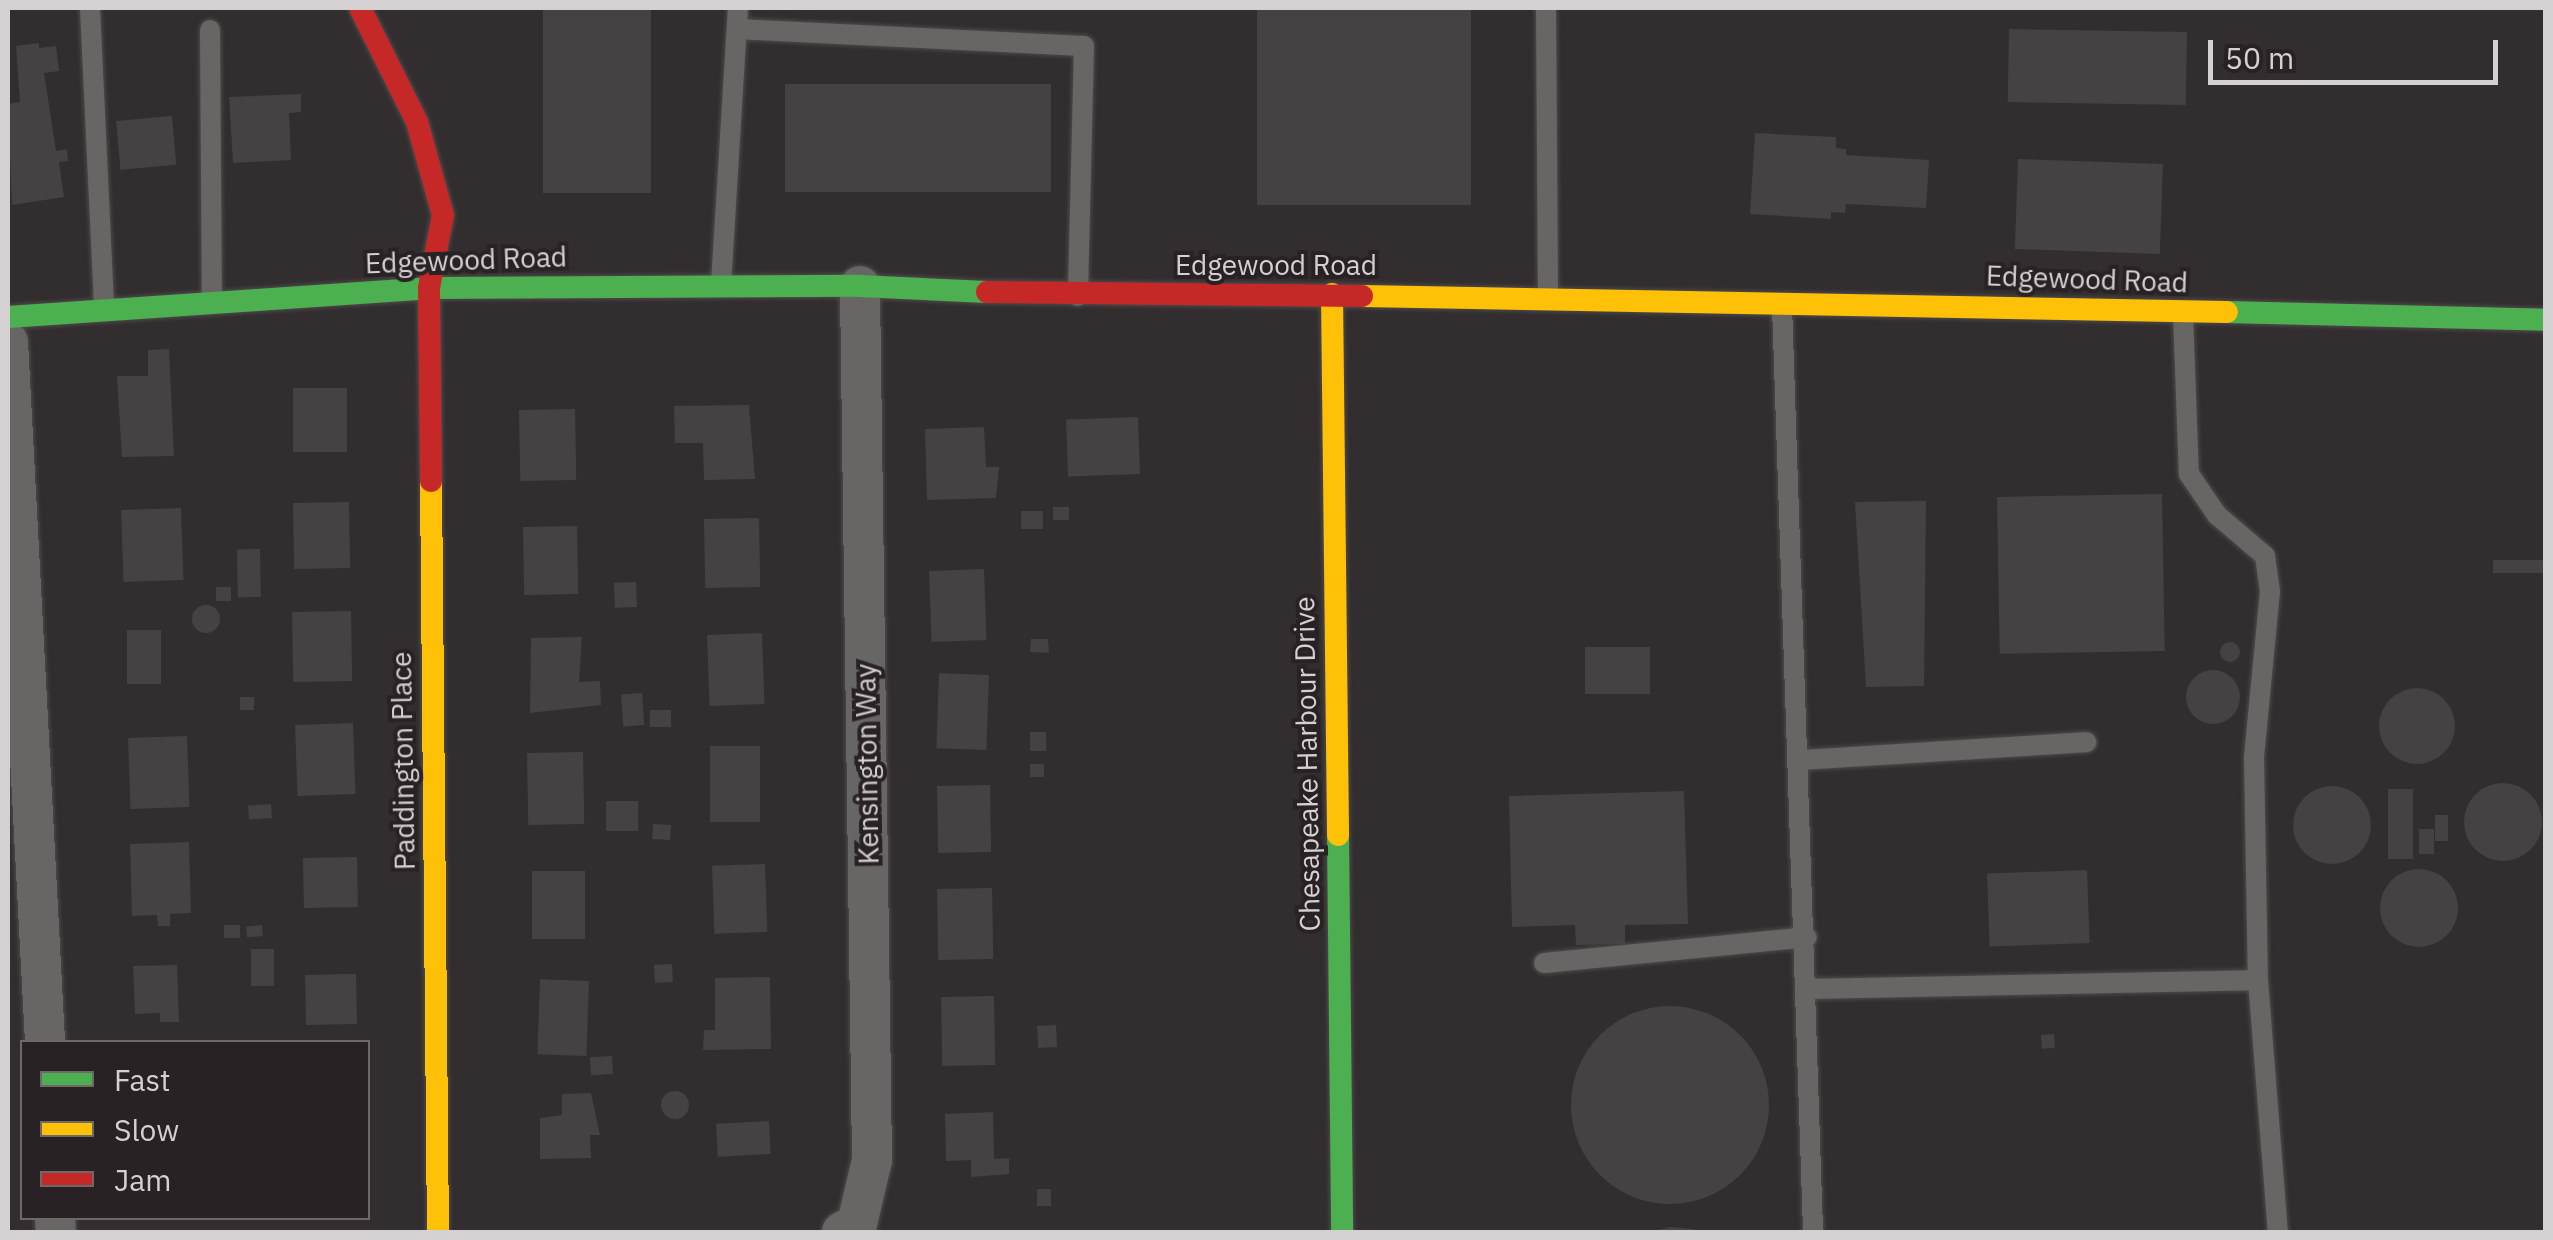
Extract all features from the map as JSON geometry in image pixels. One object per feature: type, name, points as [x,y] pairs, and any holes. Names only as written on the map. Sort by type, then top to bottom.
[{"type":"street","name":"Paddington Place","points":[[360,8],[417,122],[444,216],[428,288],[438,1232]]},
{"type":"street","name":"Edgewood Road","points":[[8,317],[428,288],[860,286],[1078,297],[1548,296],[2546,320]]},
{"type":"street","name":"Kensington Way","points":[[842,1232],[857,1224],[872,1160],[860,286]]},
{"type":"street","name":"Chesapeake Harbour Drive","points":[[1332,294],[1342,1232]]},
{"type":"street","points":[[8,342],[45,1040]]},
{"type":"lane","points":[[90,8],[104,310]]},
{"type":"lane","points":[[721,286],[738,8]]},
{"type":"lane","points":[[1546,8],[1548,296]]},
{"type":"lane","points":[[736,29],[1084,46],[1078,297]]},
{"type":"lane","points":[[210,30],[212,303]]},
{"type":"lane","points":[[1782,301],[1802,760],[1813,1232]]},
{"type":"lane","points":[[2183,312],[2189,474],[2217,515],[2265,556],[2270,591],[2254,757],[2258,980],[2278,1232]]},
{"type":"lane","points":[[1802,760],[2086,742]]},
{"type":"lane","points":[[1544,963],[1806,938]]},
{"type":"lane","points":[[1805,990],[2258,980]]},
{"type":"building","points":[[543,8],[651,8],[651,193],[543,193]]},
{"type":"building","points":[[1257,8],[1471,8],[1471,205],[1257,205]]},
{"type":"building","points":[[2009,29],[2187,32],[2186,105],[2008,102]]},
{"type":"building","points":[[39,43],[39,48],[56,46],[59,71],[44,73],[56,151],[67,149],[68,161],[59,162],[64,197],[12,205],[8,104],[20,102],[16,46]]},
{"type":"building","points":[[785,84],[1051,84],[1051,192],[785,192]]},
{"type":"building","points":[[301,94],[301,112],[289,113],[291,160],[233,163],[229,97]]},
{"type":"building","points":[[172,116],[176,165],[120,170],[116,121]]},
{"type":"building","points":[[1755,133],[1836,137],[1836,148],[1846,149],[1846,155],[1929,160],[1926,208],[1846,204],[1845,213],[1831,212],[1831,219],[1750,214]]},
{"type":"building","points":[[2018,159],[2163,164],[2160,254],[2015,249]]},
{"type":"building","points":[[169,349],[174,456],[122,457],[117,376],[148,376],[148,350]]},
{"type":"building","points":[[293,388],[347,388],[347,452],[293,452]]},
{"type":"building","points":[[749,405],[755,479],[704,480],[703,443],[675,443],[674,406]]},
{"type":"building","points":[[575,409],[576,480],[520,481],[519,410]]},
{"type":"building","points":[[1138,417],[1140,474],[1068,476],[1066,420]]},
{"type":"building","points":[[984,427],[986,467],[999,467],[996,498],[927,500],[925,429]]},
{"type":"building","points":[[2162,494],[2165,651],[2000,654],[1997,497]]},
{"type":"building","points":[[1926,501],[1924,686],[1866,687],[1855,502]]},
{"type":"building","points":[[349,502],[350,568],[294,569],[293,503]]},
{"type":"building","points":[[1053,507],[1069,507],[1069,520],[1053,520]]},
{"type":"building","points":[[181,508],[184,580],[124,582],[121,510]]},
{"type":"building","points":[[1021,511],[1043,511],[1043,529],[1021,529]]},
{"type":"building","points":[[759,518],[760,587],[705,588],[704,519]]},
{"type":"building","points":[[577,526],[578,594],[524,595],[523,527]]},
{"type":"building","points":[[237,549],[260,549],[261,597],[238,597]]},
{"type":"building","points":[[2493,560],[2546,560],[2546,573],[2493,573]]},
{"type":"building","points":[[984,569],[986,640],[932,642],[929,571]]},
{"type":"building","points":[[636,582],[637,607],[615,608],[614,583]]},
{"type":"building","points":[[216,587],[231,587],[231,601],[216,601]]},
{"type":"building","points":[[206,605],[216,609],[220,619],[216,629],[206,633],[196,629],[192,619],[196,609]]},
{"type":"building","points":[[351,611],[352,681],[293,682],[292,612]]},
{"type":"building","points":[[127,630],[161,630],[161,684],[127,684]]},
{"type":"building","points":[[762,633],[764,704],[710,706],[707,635]]},
{"type":"building","points":[[582,637],[579,682],[600,681],[601,705],[530,713],[531,638]]},
{"type":"building","points":[[1031,639],[1048,639],[1049,653],[1030,652]]},
{"type":"building","points":[[2230,642],[2240,652],[2230,662],[2220,652]]},
{"type":"building","points":[[1585,647],[1650,647],[1650,694],[1585,694]]},
{"type":"building","points":[[2213,670],[2232,678],[2240,697],[2232,716],[2213,724],[2194,716],[2186,697],[2194,678]]},
{"type":"building","points":[[939,673],[989,675],[986,750],[936,748]]},
{"type":"building","points":[[2417,688],[2444,699],[2455,726],[2444,753],[2417,764],[2390,753],[2379,726],[2390,699]]},
{"type":"building","points":[[642,693],[644,725],[623,726],[621,694]]},
{"type":"building","points":[[240,697],[254,697],[254,710],[240,710]]},
{"type":"building","points":[[650,710],[671,710],[671,727],[650,727]]},
{"type":"building","points":[[353,723],[355,794],[298,796],[295,725]]},
{"type":"building","points":[[1030,732],[1046,732],[1046,751],[1030,751]]},
{"type":"building","points":[[187,736],[189,807],[131,809],[128,738]]},
{"type":"building","points":[[710,746],[760,746],[760,822],[710,822]]},
{"type":"building","points":[[583,752],[584,824],[528,825],[527,753]]},
{"type":"building","points":[[1030,764],[1044,764],[1044,777],[1030,777]]},
{"type":"building","points":[[2503,783],[2518,786],[2530,795],[2539,807],[2539,837],[2530,849],[2518,858],[2503,861],[2488,858],[2476,849],[2467,837],[2464,822],[2467,807],[2476,795],[2488,786]]},
{"type":"building","points":[[990,785],[991,852],[938,853],[937,786]]},
{"type":"building","points":[[2332,786],[2347,789],[2359,798],[2368,810],[2368,840],[2359,852],[2347,861],[2332,864],[2317,861],[2305,852],[2296,840],[2293,825],[2296,810],[2305,798],[2317,789]]},
{"type":"building","points":[[2388,789],[2413,789],[2413,859],[2388,859]]},
{"type":"building","points":[[1684,791],[1688,924],[1625,925],[1625,944],[1576,945],[1575,925],[1512,927],[1509,796]]},
{"type":"building","points":[[606,801],[638,801],[638,831],[606,831]]},
{"type":"building","points":[[271,804],[272,818],[249,820],[248,806]]},
{"type":"building","points":[[2435,815],[2448,815],[2448,841],[2435,841]]},
{"type":"building","points":[[653,824],[671,825],[670,840],[652,839]]},
{"type":"building","points":[[2419,829],[2434,829],[2434,854],[2419,854]]},
{"type":"building","points":[[189,842],[191,913],[170,914],[170,926],[158,926],[157,915],[132,916],[130,844]]},
{"type":"building","points":[[357,857],[358,907],[304,908],[303,858]]},
{"type":"building","points":[[765,864],[767,932],[714,934],[712,866]]},
{"type":"building","points":[[2419,869],[2434,872],[2446,881],[2455,893],[2455,923],[2446,935],[2434,944],[2419,947],[2404,944],[2392,935],[2383,923],[2380,908],[2383,893],[2392,881],[2404,872]]},
{"type":"building","points":[[2087,870],[2090,943],[1990,946],[1987,873]]},
{"type":"building","points":[[532,871],[585,871],[585,939],[532,939]]},
{"type":"building","points":[[992,888],[993,959],[938,960],[937,889]]},
{"type":"building","points":[[224,925],[240,925],[240,938],[224,938]]},
{"type":"building","points":[[262,925],[263,936],[247,937],[246,926]]},
{"type":"building","points":[[251,949],[274,949],[274,986],[251,986]]},
{"type":"building","points":[[672,964],[673,982],[655,983],[654,965]]},
{"type":"building","points":[[177,965],[179,1022],[160,1022],[160,1013],[135,1014],[133,966]]},
{"type":"building","points":[[356,974],[357,1024],[306,1025],[305,975]]},
{"type":"building","points":[[770,977],[771,1049],[703,1050],[704,1030],[715,1030],[715,978]]},
{"type":"building","points":[[540,979],[589,981],[586,1056],[537,1054]]},
{"type":"building","points":[[994,996],[995,1065],[942,1066],[941,997]]},
{"type":"building","points":[[1670,1006],[1708,1014],[1740,1035],[1761,1067],[1769,1105],[1761,1143],[1740,1175],[1708,1196],[1670,1204],[1632,1196],[1600,1175],[1579,1143],[1571,1105],[1579,1067],[1600,1035],[1632,1014]]},
{"type":"building","points":[[1056,1025],[1057,1047],[1038,1048],[1037,1026]]},
{"type":"building","points":[[2054,1034],[2055,1048],[2042,1049],[2041,1035]]},
{"type":"building","points":[[612,1056],[613,1074],[591,1075],[590,1057]]},
{"type":"building","points":[[675,1091],[685,1095],[689,1105],[685,1115],[675,1119],[665,1115],[661,1105],[665,1095]]},
{"type":"building","points":[[591,1093],[600,1135],[590,1135],[591,1158],[540,1159],[540,1118],[562,1115],[562,1094]]},
{"type":"building","points":[[993,1112],[994,1159],[1009,1158],[1009,1174],[971,1177],[971,1160],[946,1161],[945,1114]]},
{"type":"building","points":[[769,1121],[771,1154],[718,1157],[716,1124]]},
{"type":"building","points":[[1037,1189],[1051,1189],[1051,1206],[1037,1206]]},
{"type":"building","points":[[1670,1227],[1693,1229],[1702,1232],[1649,1232]]},
{"type":"traffic: fast","points":[[8,317],[429,288],[860,286],[987,292]]},
{"type":"traffic: fast","points":[[2227,312],[2546,320]]},
{"type":"traffic: fast","points":[[1338,835],[1342,1232]]},
{"type":"traffic: slow","points":[[1332,294],[1338,835]]},
{"type":"traffic: slow","points":[[1362,296],[2227,312]]},
{"type":"traffic: slow","points":[[431,481],[438,1232]]},
{"type":"traffic: jam","points":[[360,8],[417,122],[443,215],[429,288],[431,481]]},
{"type":"traffic: jam","points":[[987,292],[1362,296]]}]
